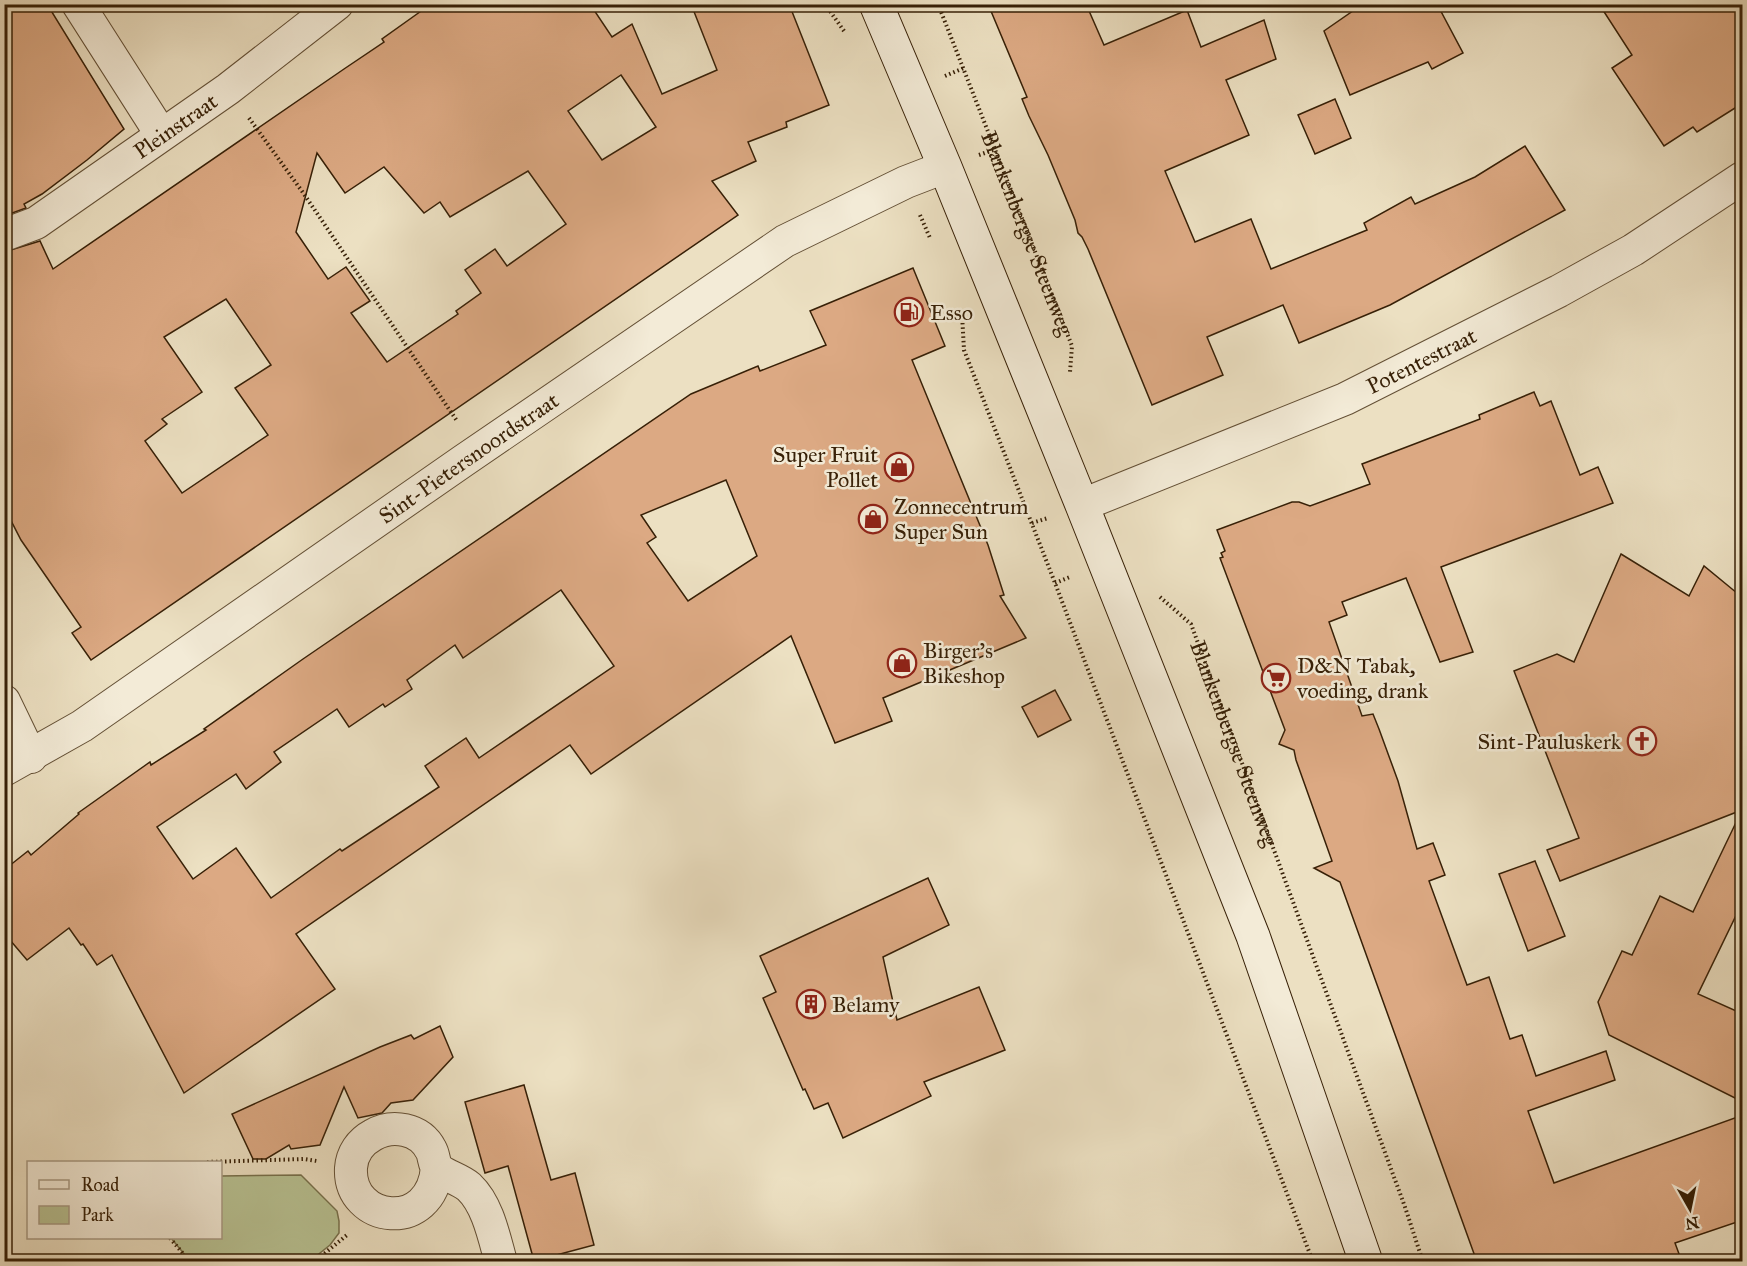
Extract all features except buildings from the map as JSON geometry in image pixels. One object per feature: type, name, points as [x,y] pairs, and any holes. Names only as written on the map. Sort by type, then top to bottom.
[{"type":"main road","points":[[876,4],[945,167],[1082,505],[1253,936],[1366,1262]]},
{"type":"street","points":[[78,4],[161,134]]},
{"type":"street","name":"Pleinstraat","points":[[4,235],[36,223],[228,88],[327,7]]},
{"type":"street","name":"Sint-Pietersnoordstraat","points":[[18,763],[82,726],[477,451],[785,241],[906,182],[945,167]]},
{"type":"street","name":"Potentestraat","points":[[1082,505],[1345,399],[1559,291],[1633,250],[1742,181]]},
{"type":"street","points":[[4,701],[18,763]]},
{"type":"street","points":[[398,1128],[421,1137],[431,1149],[437,1167],[436,1182],[426,1200],[414,1210],[400,1214],[379,1212],[369,1206],[354,1189],[351,1174],[351,1165],[356,1150],[366,1139],[382,1130],[398,1128]]},
{"type":"street","points":[[437,1167],[468,1186],[481,1203],[501,1262]]},
{"type":"path","points":[[825,4],[845,32]]},
{"type":"path","name":"Blankenbergse Steenweg","points":[[938,4],[1072,346],[1070,376]]},
{"type":"path","points":[[228,88],[304,194],[477,451]]},
{"type":"path","points":[[906,182],[934,248]]},
{"type":"path","points":[[962,314],[964,350],[1060,594],[1313,1262]]},
{"type":"path","name":"Blankenbergse Steenweg","points":[[1159,596],[1191,624],[1401,1195],[1423,1262]]},
{"type":"path","points":[[222,1162],[304,1159],[351,1165]]},
{"type":"path","points":[[314,1262],[352,1232],[369,1206]]},
{"type":"path","points":[[171,1239],[190,1262]]},
{"type":"green space","points":[[301,1175],[337,1211],[339,1233],[330,1245],[310,1261],[190,1261],[172,1239],[222,1239],[222,1176]]},
{"type":"place","name":"Esso","points":[[909,312]]},
{"type":"place","name":"Super Fruit Pollet","points":[[899,467]]},
{"type":"place","name":"Zonnecentrum Super Sun","points":[[873,519]]},
{"type":"place","name":"Birger's Bikeshop","points":[[902,663]]},
{"type":"place","name":"D&N Tabak, voeding, drank","points":[[1276,678]]},
{"type":"place","name":"Sint-Pauluskerk","points":[[1642,741]]},
{"type":"place","name":"Belamy","points":[[811,1004]]}]
